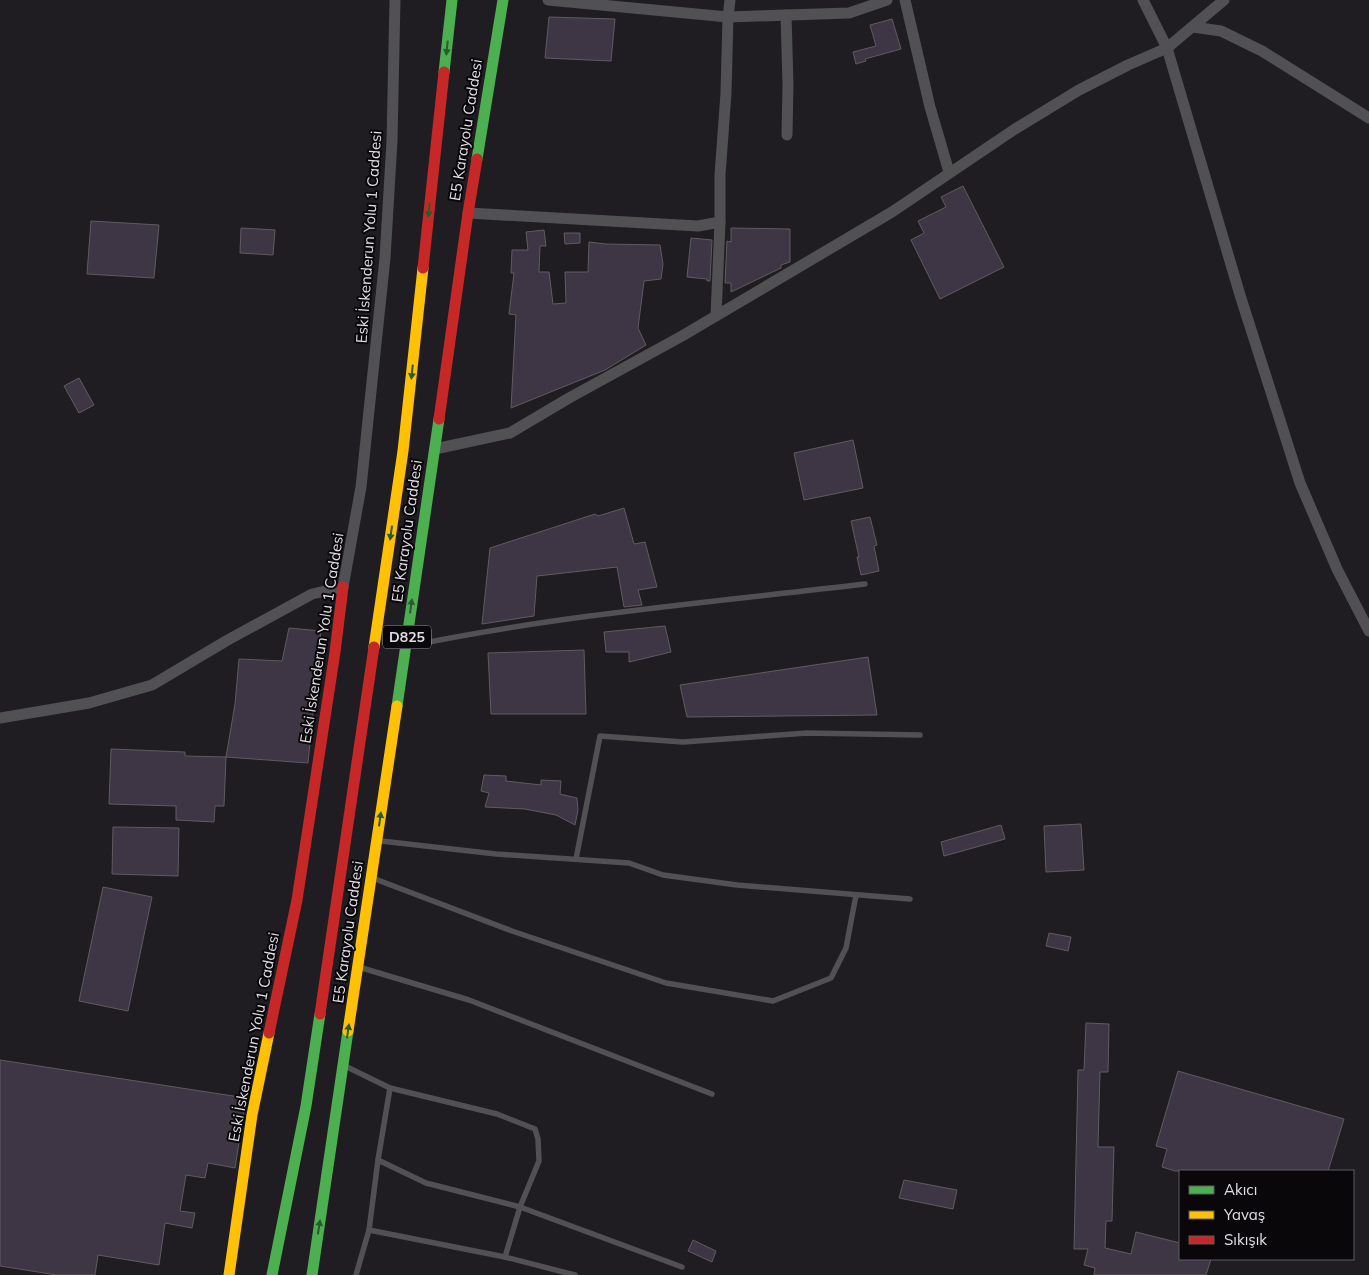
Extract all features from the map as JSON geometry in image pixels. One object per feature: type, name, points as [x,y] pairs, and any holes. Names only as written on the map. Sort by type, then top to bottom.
[{"type":"main road","name":"E5 Karayolu Caddesi","points":[[272,1275],[306,1106],[403,452],[452,0]]},
{"type":"main road","name":"E5 Karayolu Caddesi","points":[[312,1275],[435,449],[468,213],[503,0]]},
{"type":"main road","name":"Eski İskenderun Yolu 1 Caddesi","points":[[229,1275],[252,1115],[297,900],[335,652],[343,587]]},
{"type":"street","name":"Eski İskenderun Yolu 1 Caddesi","points":[[343,587],[361,486],[385,258],[392,141],[395,0]]},
{"type":"street","points":[[548,0],[728,17],[849,13],[887,0]]},
{"type":"street","points":[[716,316],[720,175],[730,0]]},
{"type":"street","points":[[905,0],[930,107],[950,172]]},
{"type":"street","points":[[1143,0],[1167,48],[1240,295],[1300,483],[1337,570],[1369,631]]},
{"type":"street","points":[[435,449],[510,433],[569,398],[682,336],[892,212],[1015,129],[1079,90],[1167,48],[1224,0]]},
{"type":"street","points":[[786,14],[787,134]]},
{"type":"street","points":[[1193,27],[1221,31],[1262,51],[1369,118]]},
{"type":"street","points":[[468,213],[698,226],[720,222]]},
{"type":"street","points":[[0,718],[89,703],[152,685],[226,641],[312,594],[343,587]]},
{"type":"lane","points":[[405,647],[542,623],[865,584]]},
{"type":"lane","points":[[576,859],[600,736],[683,742],[806,733],[920,735]]},
{"type":"lane","points":[[376,841],[496,854],[629,863],[663,875],[737,885],[910,899]]},
{"type":"lane","points":[[371,878],[512,931],[666,983],[773,1001],[831,978],[846,948],[856,895]]},
{"type":"lane","points":[[358,967],[469,1000],[712,1094]]},
{"type":"lane","points":[[343,1064],[390,1088],[497,1114],[535,1129],[538,1139],[539,1161],[520,1207],[505,1257]]},
{"type":"lane","points":[[356,1275],[369,1230],[390,1088]]},
{"type":"lane","points":[[378,1160],[426,1183],[520,1207],[682,1267]]},
{"type":"lane","points":[[369,1230],[505,1257],[575,1275]]},
{"type":"building","points":[[549,17],[615,19],[611,61],[545,58]]},
{"type":"building","points":[[892,19],[901,49],[865,59],[866,61],[856,64],[853,52],[876,46],[870,25]]},
{"type":"building","points":[[963,186],[1004,267],[940,299],[911,240],[924,233],[918,221],[946,207],[941,197]]},
{"type":"building","points":[[91,221],[159,225],[154,278],[87,274]]},
{"type":"building","points":[[241,228],[275,230],[273,255],[240,253]]},
{"type":"building","points":[[731,228],[790,229],[790,262],[731,292],[731,283],[725,283],[727,241],[731,242]]},
{"type":"building","points":[[544,230],[546,246],[540,246],[539,272],[549,272],[553,304],[566,303],[565,272],[588,272],[589,242],[660,245],[663,264],[661,279],[644,281],[638,328],[646,345],[605,370],[511,408],[516,315],[509,314],[514,273],[511,273],[512,250],[528,250],[526,232]]},
{"type":"building","points":[[564,233],[580,233],[580,243],[565,244]]},
{"type":"building","points":[[691,238],[712,240],[710,281],[687,277]]},
{"type":"building","points":[[79,378],[94,405],[79,413],[64,386]]},
{"type":"building","points":[[853,440],[863,488],[804,500],[794,453]]},
{"type":"building","points":[[624,508],[634,544],[645,542],[657,587],[638,590],[642,605],[624,607],[617,567],[537,576],[534,616],[482,624],[490,548],[595,514],[598,516]]},
{"type":"building","points":[[870,517],[877,545],[874,546],[879,571],[861,575],[851,521]]},
{"type":"building","points":[[665,626],[671,652],[629,662],[629,652],[606,652],[604,632]]},
{"type":"building","points":[[289,628],[321,631],[308,763],[226,757],[235,704],[239,659],[282,661]]},
{"type":"building","points":[[584,650],[586,714],[491,714],[488,653]]},
{"type":"building","points":[[868,657],[877,715],[687,717],[680,685]]},
{"type":"building","points":[[111,749],[185,752],[185,756],[226,757],[224,806],[215,806],[214,822],[176,820],[176,806],[109,804]]},
{"type":"building","points":[[484,775],[506,776],[506,781],[541,785],[541,780],[561,781],[560,794],[577,798],[578,810],[575,825],[556,815],[525,809],[485,807],[489,793],[481,791]]},
{"type":"building","points":[[1081,824],[1084,870],[1046,872],[1044,826]]},
{"type":"building","points":[[1001,825],[1005,839],[944,856],[941,842]]},
{"type":"building","points":[[113,827],[179,828],[178,876],[112,874]]},
{"type":"building","points":[[103,887],[152,897],[128,1011],[79,1001]]},
{"type":"building","points":[[1049,933],[1071,937],[1068,951],[1046,946]]},
{"type":"building","points":[[1086,1023],[1109,1024],[1108,1072],[1100,1072],[1098,1147],[1114,1147],[1112,1221],[1106,1221],[1105,1248],[1131,1254],[1136,1232],[1179,1243],[1179,1260],[1211,1260],[1206,1275],[1094,1275],[1095,1268],[1084,1265],[1088,1249],[1074,1249],[1078,1070],[1084,1070]]},
{"type":"building","points":[[0,1060],[246,1098],[235,1168],[208,1163],[205,1178],[186,1175],[180,1211],[195,1213],[192,1228],[165,1223],[159,1265],[98,1255],[95,1275],[57,1275],[0,1266]]},
{"type":"building","points":[[1178,1071],[1344,1119],[1328,1170],[1175,1171],[1162,1167],[1167,1149],[1156,1146]]},
{"type":"building","points":[[904,1180],[957,1190],[953,1209],[899,1198]]},
{"type":"building","points":[[693,1240],[716,1251],[712,1262],[688,1251]]},
{"type":"traffic: fast","points":[[444,72],[452,0]]},
{"type":"traffic: fast","points":[[477,159],[503,0]]},
{"type":"traffic: fast","points":[[397,706],[439,419]]},
{"type":"traffic: fast","points":[[272,1275],[306,1106],[320,1014]]},
{"type":"traffic: fast","points":[[312,1275],[348,1031]]},
{"type":"traffic: slow","points":[[374,647],[403,451],[423,268]]},
{"type":"traffic: slow","points":[[348,1031],[397,706]]},
{"type":"traffic: slow","points":[[229,1275],[252,1115],[269,1033]]},
{"type":"traffic: jam","points":[[423,268],[444,72]]},
{"type":"traffic: jam","points":[[439,419],[477,159]]},
{"type":"traffic: jam","points":[[269,1033],[297,900],[335,652],[343,587]]},
{"type":"traffic: jam","points":[[320,1014],[374,647]]}]
